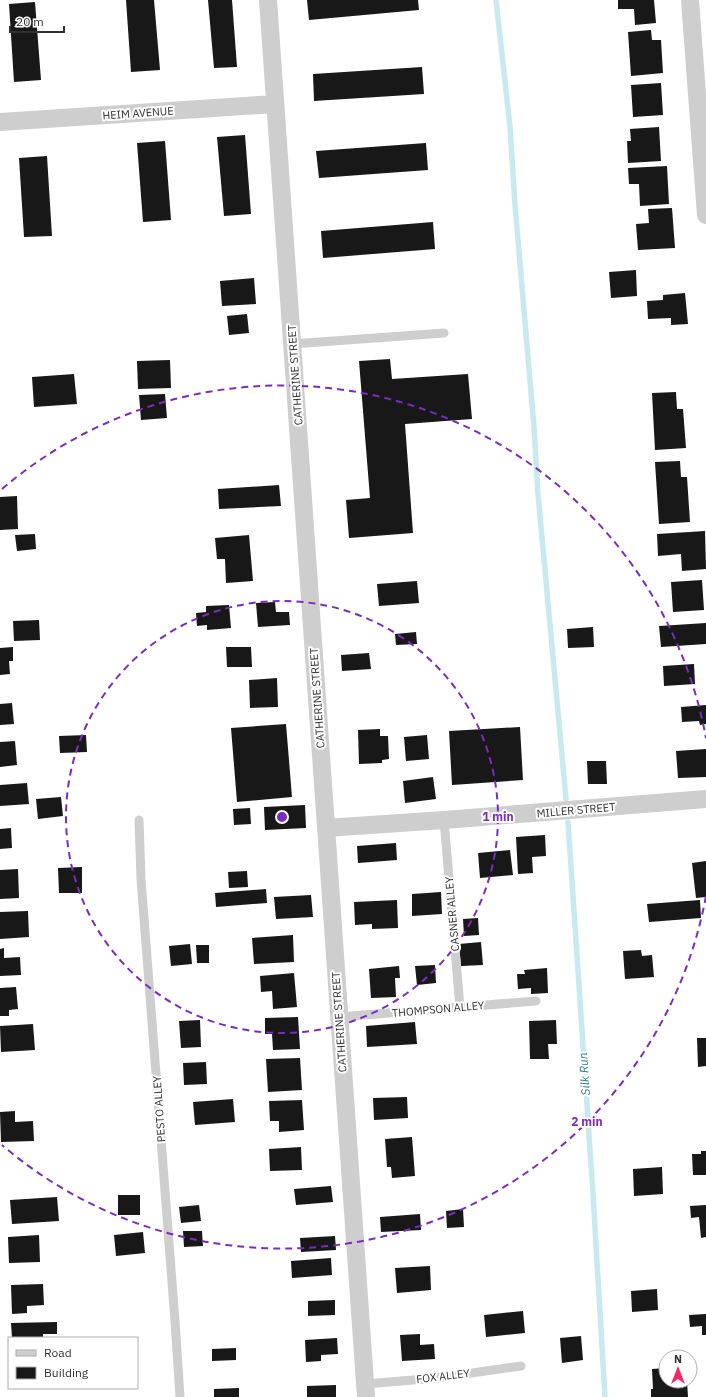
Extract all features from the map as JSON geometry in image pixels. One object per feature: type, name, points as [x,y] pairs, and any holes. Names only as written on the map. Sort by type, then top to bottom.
[{"type":"street","name":"CATHERINE STREET","points":[[268,0],[365,1390]]},
{"type":"street","points":[[690,0],[706,215]]},
{"type":"street","name":"HEIM AVENUE","points":[[0,122],[275,104]]},
{"type":"street","name":"MILLER STREET","points":[[326,828],[706,799]]},
{"type":"lane","points":[[292,344],[444,333]]},
{"type":"lane","name":"PESTO ALLEY","points":[[139,820],[141,879],[180,1397]]},
{"type":"lane","name":"CASNER ALLEY","points":[[444,820],[460,1008]]},
{"type":"lane","name":"THOMPSON ALLEY","points":[[339,1017],[536,1001]]},
{"type":"lane","name":"FOX ALLEY","points":[[365,1390],[521,1366]]},
{"type":"building","points":[[126,0],[154,0],[160,70],[131,72]]},
{"type":"building","points":[[208,0],[232,0],[237,67],[214,68]]},
{"type":"building","points":[[307,0],[418,0],[419,10],[309,20]]},
{"type":"building","points":[[618,0],[654,0],[656,23],[635,25],[634,9],[618,9]]},
{"type":"building","points":[[35,2],[41,80],[14,82],[9,4]]},
{"type":"building","points":[[651,30],[652,40],[661,40],[663,73],[631,76],[628,32]]},
{"type":"building","points":[[422,67],[424,94],[314,101],[313,74]]},
{"type":"building","points":[[661,83],[663,115],[633,117],[631,85]]},
{"type":"building","points":[[659,127],[661,161],[628,163],[627,141],[631,141],[630,129]]},
{"type":"building","points":[[245,135],[251,214],[224,216],[217,137]]},
{"type":"building","points":[[165,141],[171,220],[143,222],[137,143]]},
{"type":"building","points":[[426,143],[428,170],[319,178],[316,151]]},
{"type":"building","points":[[47,156],[52,236],[24,237],[19,158]]},
{"type":"building","points":[[667,166],[669,204],[640,206],[639,184],[629,184],[628,168]]},
{"type":"building","points":[[672,208],[675,248],[638,250],[636,224],[649,223],[648,209]]},
{"type":"building","points":[[433,222],[435,249],[323,258],[321,231]]},
{"type":"building","points":[[636,270],[637,296],[611,298],[609,272]]},
{"type":"building","points":[[254,278],[256,304],[222,306],[220,281]]},
{"type":"building","points":[[685,293],[688,324],[671,325],[671,318],[648,319],[647,301],[663,300],[663,295]]},
{"type":"building","points":[[247,314],[249,333],[229,335],[227,316]]},
{"type":"building","points":[[390,359],[392,379],[468,374],[472,419],[405,424],[413,533],[349,538],[346,500],[370,498],[359,361]]},
{"type":"building","points":[[170,360],[171,388],[138,389],[137,361]]},
{"type":"building","points":[[74,374],[77,404],[34,407],[32,377]]},
{"type":"building","points":[[676,392],[677,409],[683,409],[686,448],[655,450],[652,393]]},
{"type":"building","points":[[165,394],[167,418],[141,420],[139,395]]},
{"type":"building","points":[[680,461],[681,477],[687,477],[690,522],[659,524],[655,462]]},
{"type":"building","points":[[279,485],[281,506],[219,509],[218,489]]},
{"type":"building","points":[[17,496],[18,529],[0,530],[0,497]]},
{"type":"building","points":[[705,531],[706,569],[682,571],[681,554],[658,556],[657,534]]},
{"type":"building","points":[[35,534],[36,549],[17,551],[15,535]]},
{"type":"building","points":[[249,535],[253,581],[226,583],[225,559],[217,559],[215,538]]},
{"type":"building","points":[[702,580],[704,610],[673,612],[671,582]]},
{"type":"building","points":[[417,581],[419,603],[379,606],[377,584]]},
{"type":"building","points":[[275,602],[276,612],[289,612],[290,625],[258,627],[256,603]]},
{"type":"building","points":[[229,605],[231,628],[207,630],[207,625],[197,626],[196,613],[206,612],[206,606]]},
{"type":"building","points":[[39,620],[40,640],[14,641],[13,621]]},
{"type":"building","points":[[706,623],[706,644],[661,647],[659,626]]},
{"type":"building","points":[[593,627],[594,647],[568,648],[567,629]]},
{"type":"building","points":[[416,632],[417,644],[396,645],[395,634]]},
{"type":"building","points":[[13,647],[13,661],[9,661],[10,674],[0,675],[0,648]]},
{"type":"building","points":[[226,647],[251,647],[252,667],[227,667]]},
{"type":"building","points":[[369,653],[371,669],[342,671],[341,655]]},
{"type":"building","points":[[694,664],[695,684],[664,686],[663,666]]},
{"type":"building","points":[[277,678],[278,707],[250,708],[249,680]]},
{"type":"building","points":[[12,703],[14,724],[0,725],[0,704]]},
{"type":"building","points":[[706,705],[706,724],[700,725],[699,721],[682,722],[681,707]]},
{"type":"building","points":[[286,724],[292,797],[237,802],[231,728]]},
{"type":"building","points":[[520,727],[523,780],[452,785],[449,731]]},
{"type":"building","points":[[380,729],[380,736],[388,736],[389,759],[382,760],[382,763],[359,764],[358,730]]},
{"type":"building","points":[[86,735],[87,752],[60,753],[59,736]]},
{"type":"building","points":[[427,735],[429,759],[406,761],[404,737]]},
{"type":"building","points":[[15,741],[17,765],[0,767],[0,742]]},
{"type":"building","points":[[706,749],[706,777],[678,778],[676,751]]},
{"type":"building","points":[[587,761],[606,761],[607,784],[588,784]]},
{"type":"building","points":[[433,777],[436,799],[405,803],[403,781]]},
{"type":"building","points":[[27,783],[29,804],[0,806],[0,785]]},
{"type":"building","points":[[61,797],[63,816],[38,819],[36,799]]},
{"type":"building","points":[[305,805],[306,828],[265,830],[264,807]]},
{"type":"building","points":[[250,808],[251,824],[234,825],[233,809]]},
{"type":"building","points":[[11,828],[12,848],[0,849],[0,829]]},
{"type":"building","points":[[545,835],[546,856],[532,857],[533,873],[518,874],[516,837]]},
{"type":"building","points":[[396,843],[397,860],[358,863],[357,846]]},
{"type":"building","points":[[510,850],[513,875],[480,878],[478,853]]},
{"type":"building","points":[[706,861],[706,897],[696,898],[692,863]]},
{"type":"building","points":[[82,867],[82,893],[59,893],[58,868]]},
{"type":"building","points":[[18,869],[19,898],[0,899],[0,870]]},
{"type":"building","points":[[247,871],[248,887],[229,888],[228,872]]},
{"type":"building","points":[[266,889],[267,903],[216,907],[215,893]]},
{"type":"building","points":[[441,892],[442,914],[412,916],[412,894]]},
{"type":"building","points":[[311,895],[313,917],[276,919],[274,897]]},
{"type":"building","points":[[397,900],[398,928],[372,929],[372,924],[355,925],[354,902]]},
{"type":"building","points":[[700,900],[701,918],[649,922],[647,904]]},
{"type":"building","points":[[28,911],[29,937],[0,939],[0,912]]},
{"type":"building","points":[[478,918],[479,935],[464,936],[463,919]]},
{"type":"building","points":[[293,935],[294,962],[254,964],[252,938]]},
{"type":"building","points":[[481,942],[483,965],[461,966],[459,944]]},
{"type":"building","points":[[190,944],[192,964],[171,966],[169,946]]},
{"type":"building","points":[[196,945],[209,945],[209,963],[197,963]]},
{"type":"building","points":[[4,948],[4,958],[20,957],[21,975],[0,976],[0,949]]},
{"type":"building","points":[[641,950],[642,956],[652,955],[654,977],[625,979],[623,951]]},
{"type":"building","points":[[435,965],[436,983],[417,985],[415,966]]},
{"type":"building","points":[[399,966],[400,978],[395,978],[396,997],[371,998],[369,969]]},
{"type":"building","points":[[547,968],[548,993],[531,994],[531,988],[518,989],[517,974],[525,974],[524,970]]},
{"type":"building","points":[[294,973],[297,1007],[273,1009],[272,991],[261,992],[260,976]]},
{"type":"building","points":[[16,987],[18,1009],[9,1010],[9,1016],[0,1016],[0,988]]},
{"type":"building","points":[[298,1017],[300,1049],[273,1050],[272,1034],[265,1034],[265,1018]]},
{"type":"building","points":[[200,1020],[201,1047],[181,1048],[179,1021]]},
{"type":"building","points":[[556,1020],[557,1044],[548,1044],[549,1059],[530,1059],[529,1021]]},
{"type":"building","points":[[415,1022],[417,1044],[367,1047],[366,1026]]},
{"type":"building","points":[[33,1024],[35,1050],[1,1052],[0,1026]]},
{"type":"building","points":[[697,1038],[706,1038],[706,1066],[698,1067]]},
{"type":"building","points":[[300,1058],[302,1090],[268,1092],[266,1059]]},
{"type":"building","points":[[206,1062],[207,1084],[184,1085],[183,1063]]},
{"type":"building","points":[[407,1097],[408,1118],[374,1120],[373,1098]]},
{"type":"building","points":[[233,1099],[235,1122],[195,1125],[193,1102]]},
{"type":"building","points":[[302,1100],[304,1130],[279,1132],[279,1121],[270,1121],[269,1101]]},
{"type":"building","points":[[15,1111],[15,1122],[33,1121],[34,1141],[1,1142],[0,1112]]},
{"type":"building","points":[[412,1137],[415,1176],[392,1178],[391,1167],[387,1167],[385,1139]]},
{"type":"building","points":[[301,1147],[302,1170],[270,1171],[269,1149]]},
{"type":"building","points":[[701,1151],[706,1151],[706,1175],[693,1175],[692,1154],[701,1154]]},
{"type":"building","points":[[662,1167],[663,1194],[634,1196],[633,1169]]},
{"type":"building","points":[[331,1186],[333,1202],[296,1205],[294,1189]]},
{"type":"building","points":[[118,1195],[140,1195],[140,1215],[118,1215]]},
{"type":"building","points":[[57,1197],[59,1221],[12,1224],[10,1200]]},
{"type":"building","points":[[199,1205],[201,1221],[181,1223],[179,1207]]},
{"type":"building","points":[[706,1205],[706,1237],[701,1238],[699,1217],[691,1218],[690,1206]]},
{"type":"building","points":[[463,1209],[464,1227],[447,1228],[446,1211]]},
{"type":"building","points":[[420,1214],[421,1230],[381,1232],[380,1217]]},
{"type":"building","points":[[183,1231],[202,1231],[203,1246],[184,1247]]},
{"type":"building","points":[[143,1232],[145,1253],[116,1256],[114,1235]]},
{"type":"building","points":[[39,1235],[40,1262],[9,1263],[8,1237]]},
{"type":"building","points":[[335,1236],[336,1250],[301,1252],[300,1238]]},
{"type":"building","points":[[331,1258],[332,1275],[292,1278],[291,1261]]},
{"type":"building","points":[[430,1266],[431,1290],[397,1293],[395,1268]]},
{"type":"building","points":[[43,1284],[44,1305],[27,1306],[27,1313],[12,1314],[11,1285]]},
{"type":"building","points":[[657,1289],[658,1310],[632,1312],[631,1291]]},
{"type":"building","points":[[335,1300],[335,1315],[308,1316],[308,1301]]},
{"type":"building","points":[[523,1311],[525,1333],[486,1337],[484,1315]]},
{"type":"building","points":[[706,1314],[706,1335],[702,1335],[702,1326],[690,1327],[689,1315]]},
{"type":"building","points":[[57,1322],[57,1334],[43,1334],[43,1337],[12,1337],[11,1323]]},
{"type":"building","points":[[420,1334],[420,1345],[434,1344],[435,1359],[402,1361],[400,1335]]},
{"type":"building","points":[[581,1336],[583,1360],[562,1363],[560,1338]]},
{"type":"building","points":[[337,1338],[338,1354],[321,1355],[321,1361],[306,1362],[305,1340]]},
{"type":"building","points":[[236,1348],[236,1360],[212,1361],[212,1349]]},
{"type":"building","points":[[652,1369],[658,1369],[658,1389],[688,1389],[688,1397],[651,1397],[651,1389],[653,1389]]},
{"type":"building","points":[[336,1385],[336,1397],[307,1397],[307,1386]]},
{"type":"building","points":[[239,1388],[239,1397],[214,1397],[214,1389]]},
{"type":"waterway","points":[[496,0],[510,127],[538,494],[566,799]]},
{"type":"waterway","name":"Silk Run","points":[[568,822],[605,1397]]}]
